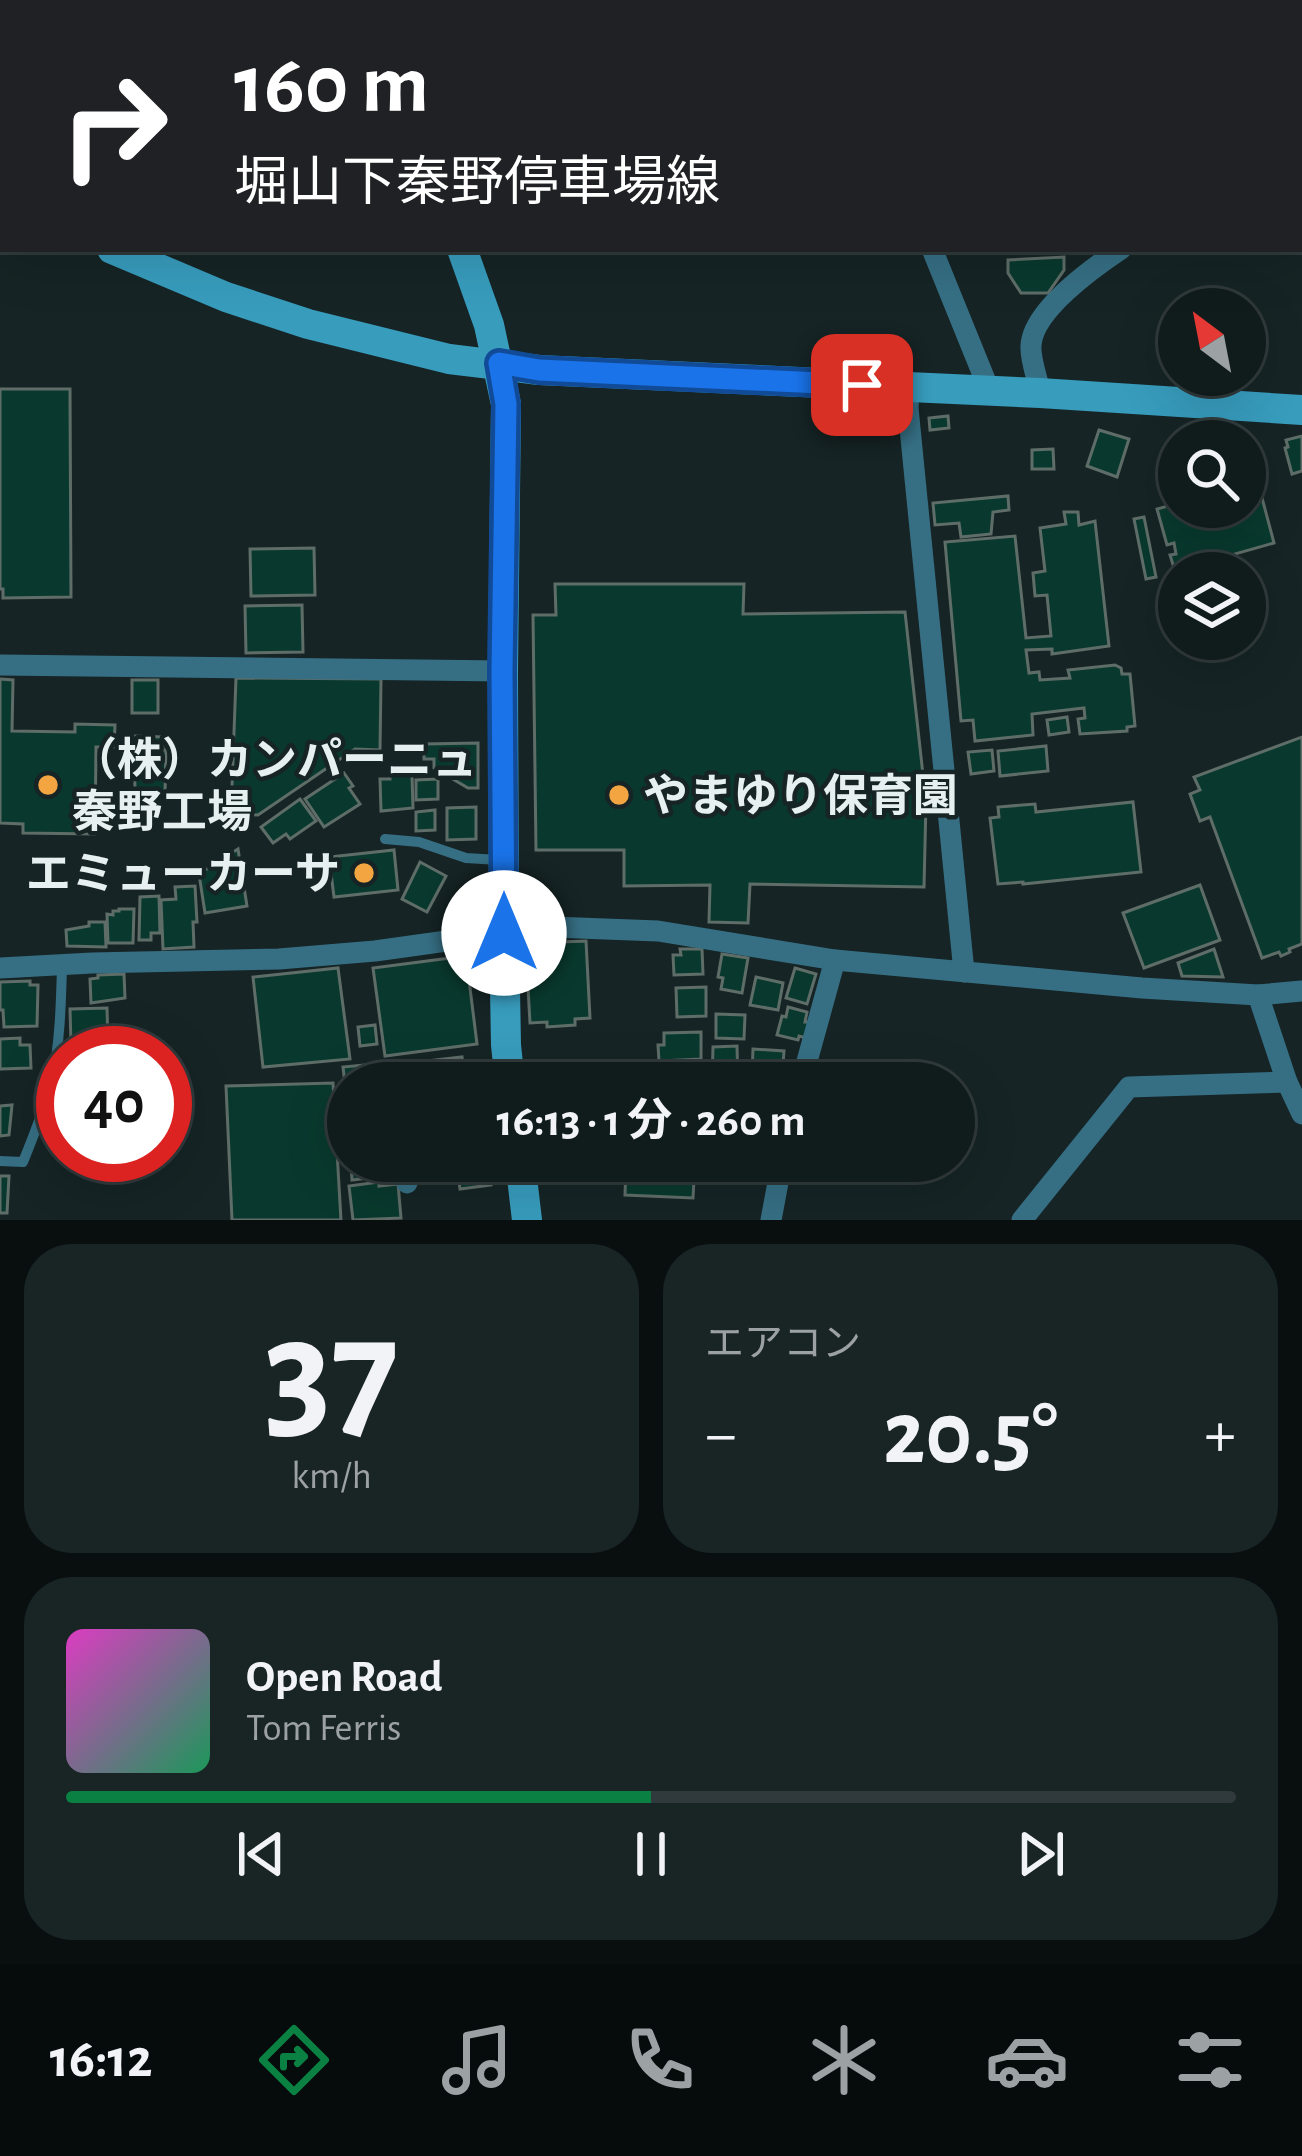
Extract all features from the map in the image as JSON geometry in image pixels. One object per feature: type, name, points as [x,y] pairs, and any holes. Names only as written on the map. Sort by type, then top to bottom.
[{"type":"main road","points":[[119,252],[226,297],[308,324],[449,359],[539,370],[1302,410]]},
{"type":"main road","points":[[463,252],[489,325],[506,404],[502,670],[508,1062]]},
{"type":"main road","points":[[522,1182],[527,1220]]},
{"type":"street","points":[[933,252],[990,392]]},
{"type":"street","points":[[1040,393],[1030,344],[1041,319],[1077,279],[1116,252]]},
{"type":"street","points":[[909,387],[964,972]]},
{"type":"street","points":[[0,665],[502,670]]},
{"type":"street","points":[[0,968],[279,959],[375,951],[504,933],[522,926],[658,931],[835,960],[1142,988],[1258,995],[1302,991]]},
{"type":"street","points":[[807,1062],[835,960]]},
{"type":"street","points":[[1258,995],[1302,1114]]},
{"type":"street","points":[[1022,1220],[1129,1088],[1287,1082]]},
{"type":"street","points":[[771,1220],[778,1182]]},
{"type":"lane","points":[[385,839],[419,842],[466,858],[503,861]]},
{"type":"lane","points":[[0,1161],[23,1162],[40,1118],[57,1042],[62,965]]},
{"type":"building","points":[[1064,257],[1064,270],[1048,293],[1021,293],[1008,273],[1008,260]]},
{"type":"building","points":[[0,389],[70,389],[71,597],[3,598]]},
{"type":"building","points":[[948,416],[949,428],[930,430],[929,418]]},
{"type":"building","points":[[1099,430],[1129,439],[1117,477],[1087,466]]},
{"type":"building","points":[[1302,436],[1302,471],[1292,474],[1286,440]]},
{"type":"building","points":[[1053,449],[1054,469],[1032,469],[1032,450]]},
{"type":"building","points":[[1008,496],[1009,510],[993,512],[991,534],[961,537],[959,523],[935,525],[933,503]]},
{"type":"building","points":[[1064,512],[1078,512],[1079,525],[1095,521],[1109,646],[1052,654],[1052,649],[1026,650],[1029,673],[1039,672],[1040,680],[1070,678],[1068,670],[1121,668],[1122,674],[1130,674],[1135,726],[1127,731],[1080,734],[1078,719],[1085,718],[1084,708],[1032,714],[1033,735],[975,741],[973,720],[961,721],[945,542],[1015,536],[1026,638],[1051,636],[1047,595],[1035,596],[1033,573],[1045,571],[1040,528],[1066,524]]},
{"type":"building","points":[[1266,513],[1274,543],[1242,552],[1176,552],[1174,543],[1167,545],[1162,528],[1266,528]]},
{"type":"building","points":[[1144,517],[1156,577],[1146,579],[1134,519]]},
{"type":"building","points":[[314,548],[315,595],[251,596],[250,549]]},
{"type":"building","points":[[555,584],[744,584],[743,614],[905,612],[926,802],[924,887],[750,884],[748,923],[709,922],[710,885],[624,886],[624,850],[536,850],[533,615],[556,615]]},
{"type":"building","points":[[302,605],[303,652],[246,653],[245,606]]},
{"type":"building","points":[[236,678],[381,679],[380,750],[355,749],[258,815],[231,814]]},
{"type":"building","name":"（株）カンパーニュ 秦野工場","points":[[0,679],[13,680],[12,731],[75,732],[75,724],[115,725],[114,747],[96,747],[95,834],[23,833],[23,824],[0,823]]},
{"type":"building","points":[[132,680],[158,680],[158,713],[132,713]]},
{"type":"building","points":[[1067,717],[1069,732],[1049,735],[1047,720]]},
{"type":"building","points":[[134,736],[163,737],[165,794],[135,791]]},
{"type":"building","points":[[1302,737],[1302,944],[1281,956],[1279,952],[1262,958],[1210,817],[1200,821],[1190,794],[1200,790],[1194,777]]},
{"type":"building","points":[[478,743],[478,788],[468,788],[434,768],[434,759],[424,759],[424,744]]},
{"type":"building","points":[[1046,746],[1048,771],[1000,776],[998,751]]},
{"type":"building","points":[[992,750],[994,771],[971,774],[968,752]]},
{"type":"building","points":[[344,773],[360,804],[324,827],[305,799]]},
{"type":"building","points":[[390,775],[412,775],[413,808],[381,811],[380,779],[390,779]]},
{"type":"building","points":[[438,779],[438,799],[416,800],[416,780]]},
{"type":"building","points":[[300,799],[316,821],[290,839],[286,834],[273,843],[261,827]]},
{"type":"building","points":[[1133,802],[1141,872],[998,884],[990,818],[999,817],[998,807],[1035,804],[1036,812]]},
{"type":"building","points":[[476,807],[476,839],[447,840],[447,808]]},
{"type":"building","points":[[435,810],[435,830],[416,831],[416,812]]},
{"type":"building","points":[[238,849],[247,906],[205,913],[199,874]]},
{"type":"building","name":"エミューカーサ","points":[[394,850],[398,890],[334,897],[329,857]]},
{"type":"building","points":[[420,862],[446,876],[427,912],[402,899]]},
{"type":"building","points":[[1200,885],[1220,940],[1144,968],[1123,913]]},
{"type":"building","points":[[195,886],[194,947],[163,949],[161,900],[176,899],[175,887]]},
{"type":"building","points":[[159,896],[160,933],[151,933],[151,940],[139,940],[140,897]]},
{"type":"building","points":[[134,909],[133,943],[108,943],[107,914]]},
{"type":"building","points":[[89,922],[105,922],[106,947],[67,946],[66,930],[89,926]]},
{"type":"building","points":[[586,941],[590,1018],[575,1019],[575,1025],[530,1023],[527,970],[547,969],[545,950],[562,949],[561,942]]},
{"type":"building","points":[[680,949],[702,949],[703,974],[674,975],[673,955],[681,955]]},
{"type":"building","points":[[1214,949],[1223,977],[1182,976],[1178,963]]},
{"type":"building","points":[[722,954],[748,958],[742,993],[721,989]]},
{"type":"building","points":[[466,956],[477,1044],[385,1056],[373,968]]},
{"type":"building","points":[[338,968],[350,1059],[263,1067],[253,977]]},
{"type":"building","points":[[795,968],[816,974],[807,1004],[786,998]]},
{"type":"building","points":[[124,974],[125,998],[91,1003],[90,979]]},
{"type":"building","points":[[756,977],[783,983],[778,1010],[750,1005]]},
{"type":"building","points":[[0,982],[38,985],[37,1026],[4,1027]]},
{"type":"building","points":[[706,987],[706,1016],[677,1017],[676,988]]},
{"type":"building","points":[[788,1007],[807,1012],[806,1038],[777,1035]]},
{"type":"building","points":[[107,1008],[108,1026],[70,1026],[70,1009]]},
{"type":"building","points":[[716,1014],[745,1015],[744,1039],[716,1038]]},
{"type":"building","points":[[375,1025],[377,1044],[360,1046],[358,1027]]},
{"type":"building","points":[[701,1032],[701,1059],[659,1061],[658,1045],[664,1045],[664,1033]]},
{"type":"building","points":[[20,1038],[20,1045],[30,1045],[31,1068],[0,1069],[0,1039]]},
{"type":"building","points":[[737,1046],[737,1062],[713,1062],[713,1047]]},
{"type":"building","points":[[753,1049],[784,1051],[783,1062],[752,1062]]},
{"type":"building","points":[[462,1057],[463,1062],[418,1062]]},
{"type":"building","points":[[327,1083],[327,1182],[339,1182],[341,1220],[232,1220],[226,1086]]},
{"type":"building","points":[[12,1105],[9,1135],[0,1136],[0,1106]]},
{"type":"building","points":[[0,1176],[9,1176],[7,1213],[0,1213]]},
{"type":"building","points":[[459,1182],[490,1182],[491,1185],[460,1189]]},
{"type":"building","points":[[625,1182],[694,1182],[693,1198],[625,1195]]},
{"type":"building","points":[[398,1184],[401,1218],[353,1220],[349,1186]]},
{"type":"place","name":"（株）カンパーニュ 秦野工場","points":[[48,785]]},
{"type":"place","name":"やまゆり保育園","points":[[619,795]]},
{"type":"place","name":"エミューカーサ","points":[[364,873]]},
{"type":"route","points":[[504,933],[506,404],[499,363],[539,370],[862,385]]}]
